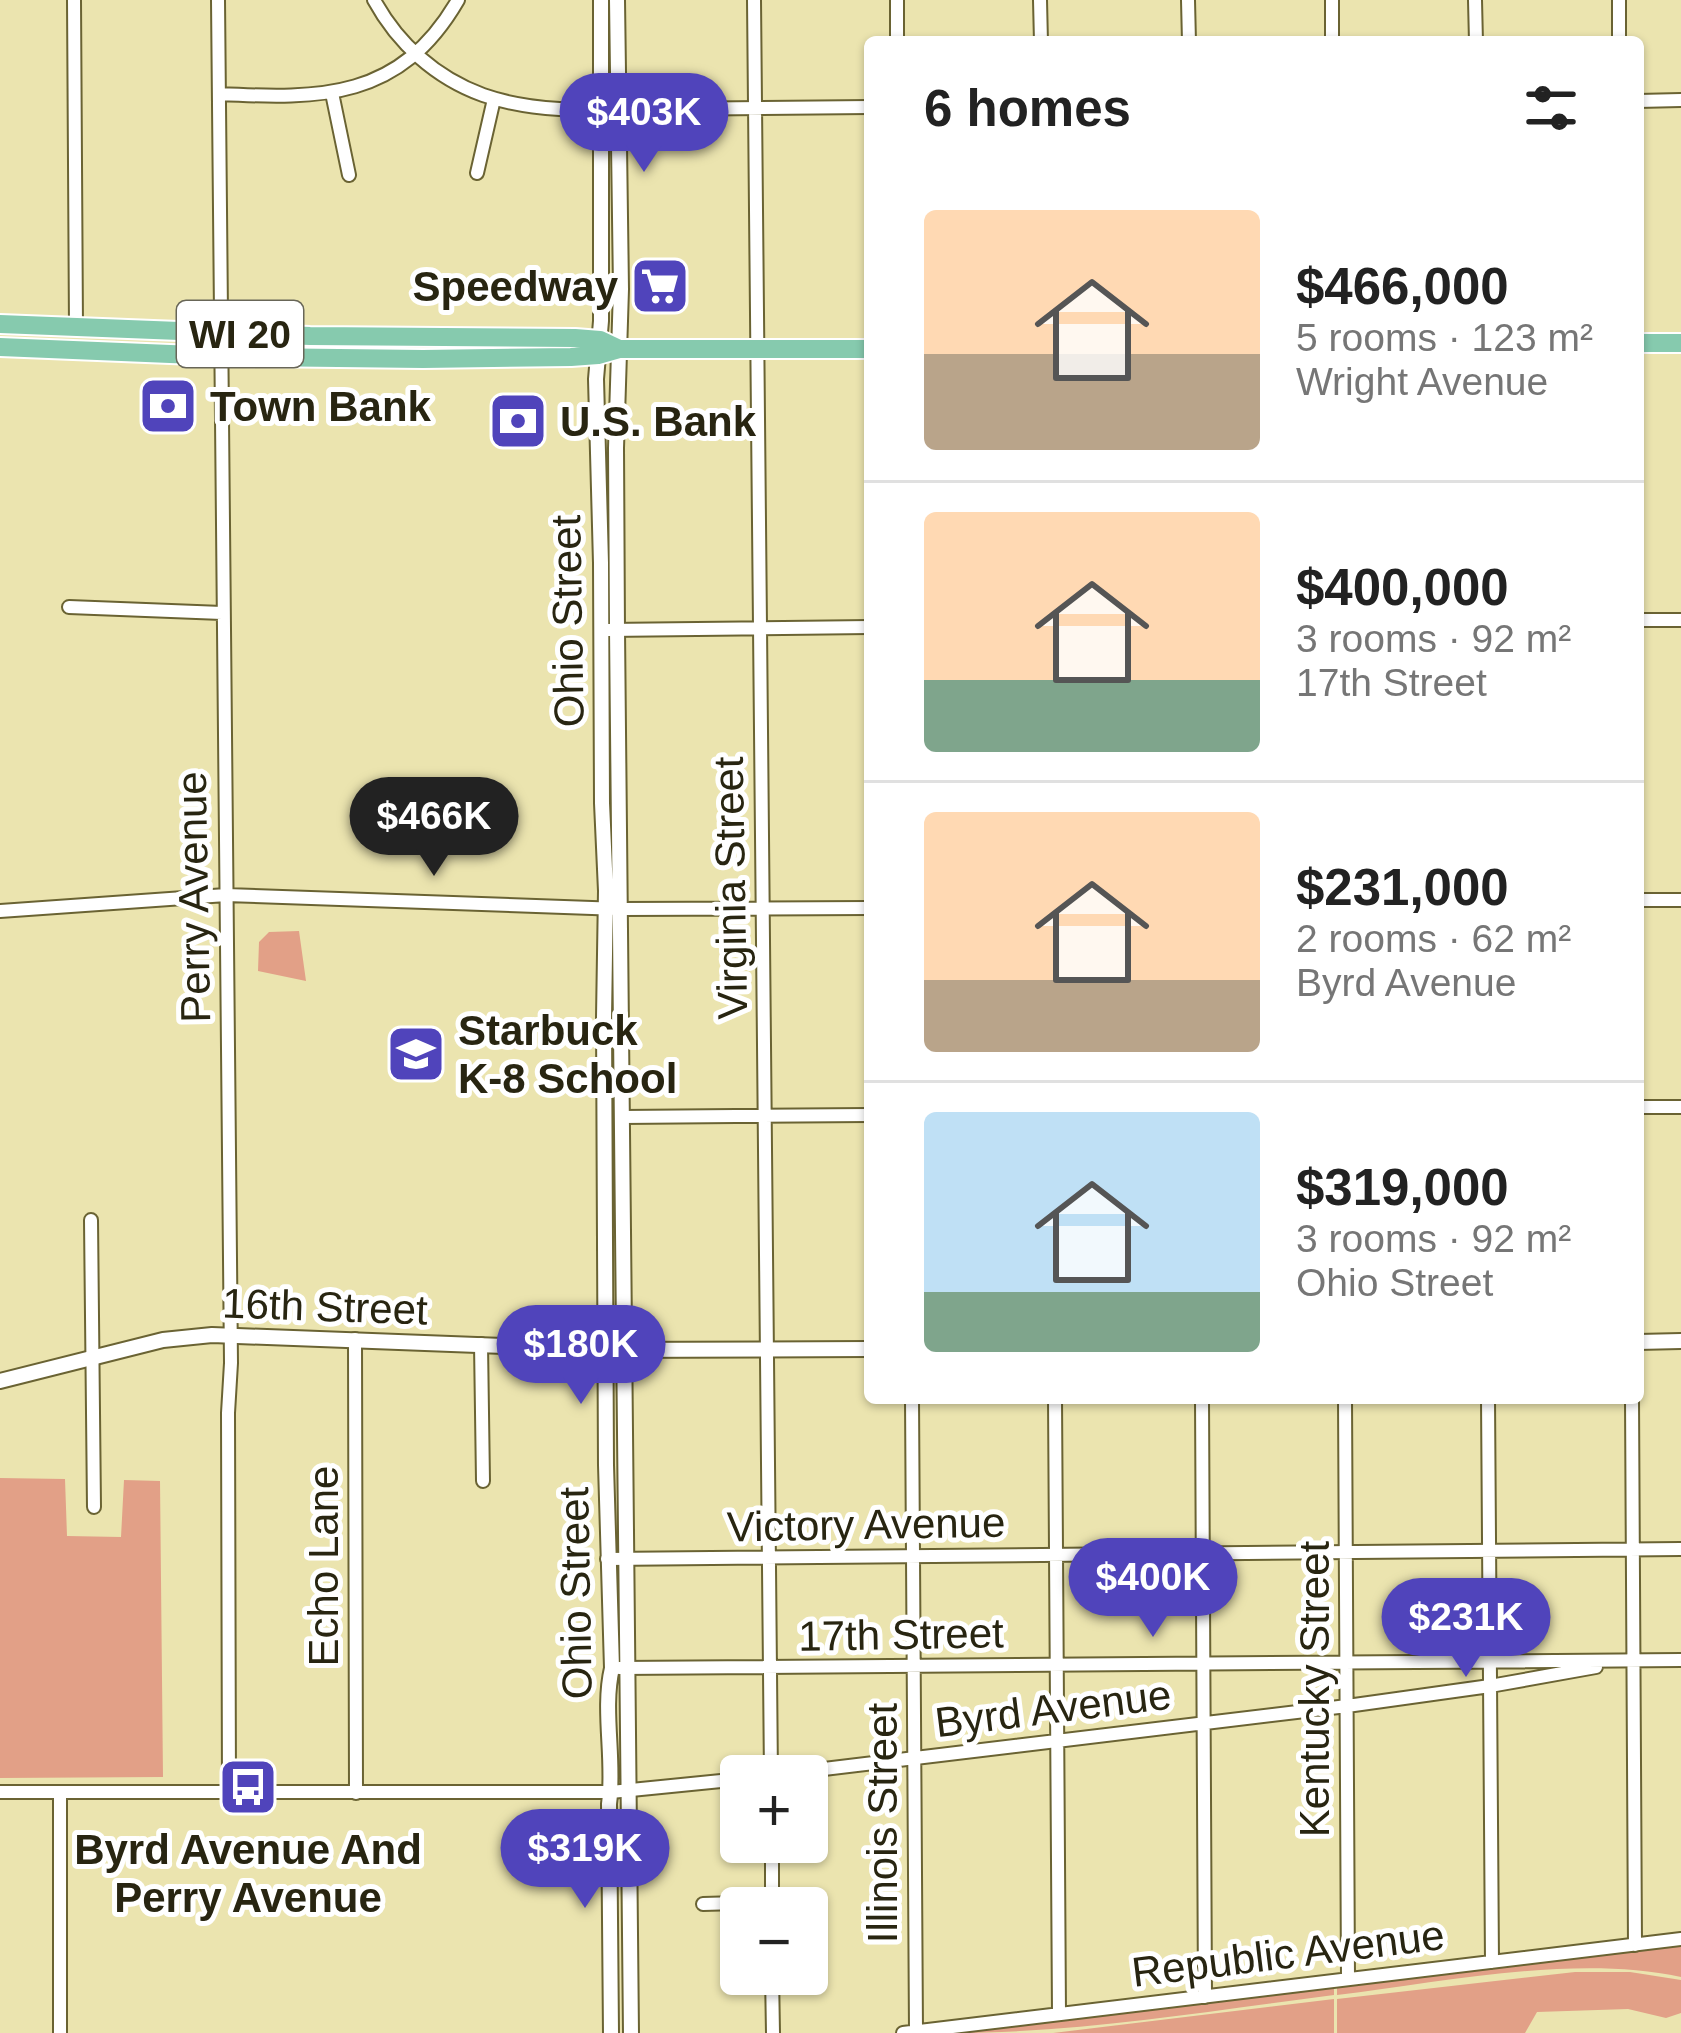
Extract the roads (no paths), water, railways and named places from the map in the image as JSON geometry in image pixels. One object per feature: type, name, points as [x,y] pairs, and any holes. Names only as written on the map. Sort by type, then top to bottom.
[{"type":"main road","name":"WI 20","points":[[0,323],[220,334],[481,336],[620,349],[864,349]]},
{"type":"main road","points":[[110,350],[154,340],[210,343],[220,334]]},
{"type":"main road","points":[[328,358],[334,349],[374,349],[424,335]]},
{"type":"main road","points":[[220,356],[238,345],[302,345],[334,336]]},
{"type":"main road","points":[[394,358],[436,346],[475,344],[481,336]]},
{"type":"main road","points":[[1644,343],[1681,343]]},
{"type":"main road","name":"WI 20","points":[[0,347],[328,358],[599,348]]},
{"type":"street","points":[[74,0],[76,327]]},
{"type":"street","name":"Perry Avenue","points":[[218,0],[231,1335],[229,1792]]},
{"type":"street","points":[[374,0],[415,53],[453,82],[494,99],[610,109],[864,107]]},
{"type":"street","points":[[219,94],[291,97],[332,93],[382,76],[415,53],[458,0]]},
{"type":"street","name":"Ohio Street","points":[[601,0],[622,289],[609,630]]},
{"type":"street","name":"Ohio Street","points":[[611,2033],[619,1668],[627,1559],[622,1026],[613,909],[609,630],[596,379],[617,0]]},
{"type":"street","name":"Virginia Street","points":[[754,0],[770,1755]]},
{"type":"street","points":[[897,0],[897,36]]},
{"type":"street","points":[[1040,0],[1041,36]]},
{"type":"street","points":[[1188,0],[1189,36]]},
{"type":"street","points":[[1332,0],[1333,36]]},
{"type":"street","points":[[1475,0],[1476,36]]},
{"type":"street","points":[[1619,0],[1619,36]]},
{"type":"street","points":[[332,93],[349,175]]},
{"type":"street","points":[[477,172],[494,99]]},
{"type":"street","points":[[1644,101],[1681,100]]},
{"type":"street","points":[[69,608],[222,614]]},
{"type":"street","points":[[1644,620],[1681,620]]},
{"type":"street","points":[[609,630],[864,627]]},
{"type":"street","points":[[0,911],[226,896],[613,909],[864,908]]},
{"type":"street","points":[[1644,900],[1681,900]]},
{"type":"street","name":"Ohio Street","points":[[613,909],[604,1017],[606,1350],[608,1559],[619,1668]]},
{"type":"street","points":[[604,1017],[622,1026]]},
{"type":"street","points":[[1644,1107],[1681,1107]]},
{"type":"street","points":[[622,1117],[864,1115]]},
{"type":"street","points":[[91,1220],[94,1508]]},
{"type":"street","name":"16th Street","points":[[0,1381],[163,1340],[231,1335],[606,1350],[864,1349]]},
{"type":"street","name":"Echo Lane","points":[[355,1339],[356,1793]]},
{"type":"street","points":[[1644,1342],[1681,1341]]},
{"type":"street","points":[[481,1344],[483,1481]]},
{"type":"street","name":"Illinois Street","points":[[912,1404],[916,2032]]},
{"type":"street","points":[[1055,1404],[1059,2014]]},
{"type":"street","points":[[1202,1404],[1205,1996]]},
{"type":"street","name":"Kentucky Street","points":[[1345,1404],[1348,1979]]},
{"type":"street","points":[[1488,1404],[1492,1962]]},
{"type":"street","points":[[1631,1404],[1635,1945]]},
{"type":"street","name":"Victory Avenue","points":[[608,1559],[1681,1549]]},
{"type":"street","name":"17th Street","points":[[619,1668],[1681,1660]]},
{"type":"street","name":"Byrd Avenue","points":[[828,1769],[1347,1706],[1633,1661]]},
{"type":"street","points":[[0,1792],[618,1791],[720,1781]]},
{"type":"street","name":"Ohio Street","points":[[618,1791],[631,2033]]},
{"type":"street","points":[[60,1792],[60,2033]]},
{"type":"street","points":[[703,1904],[720,1904]]},
{"type":"street","name":"Republic Avenue","points":[[903,2033],[1681,1939]]},
{"type":"street","points":[[772,1995],[772,2033]]},
{"type":"place","name":"Speedway","points":[[660,286]]},
{"type":"place","name":"Town Bank","points":[[168,406]]},
{"type":"place","name":"U.S. Bank","points":[[518,421]]},
{"type":"place","name":"Starbuck K-8 School","points":[[416,1054]]},
{"type":"place","name":"Byrd Avenue And Perry Avenue","points":[[248,1787]]}]
